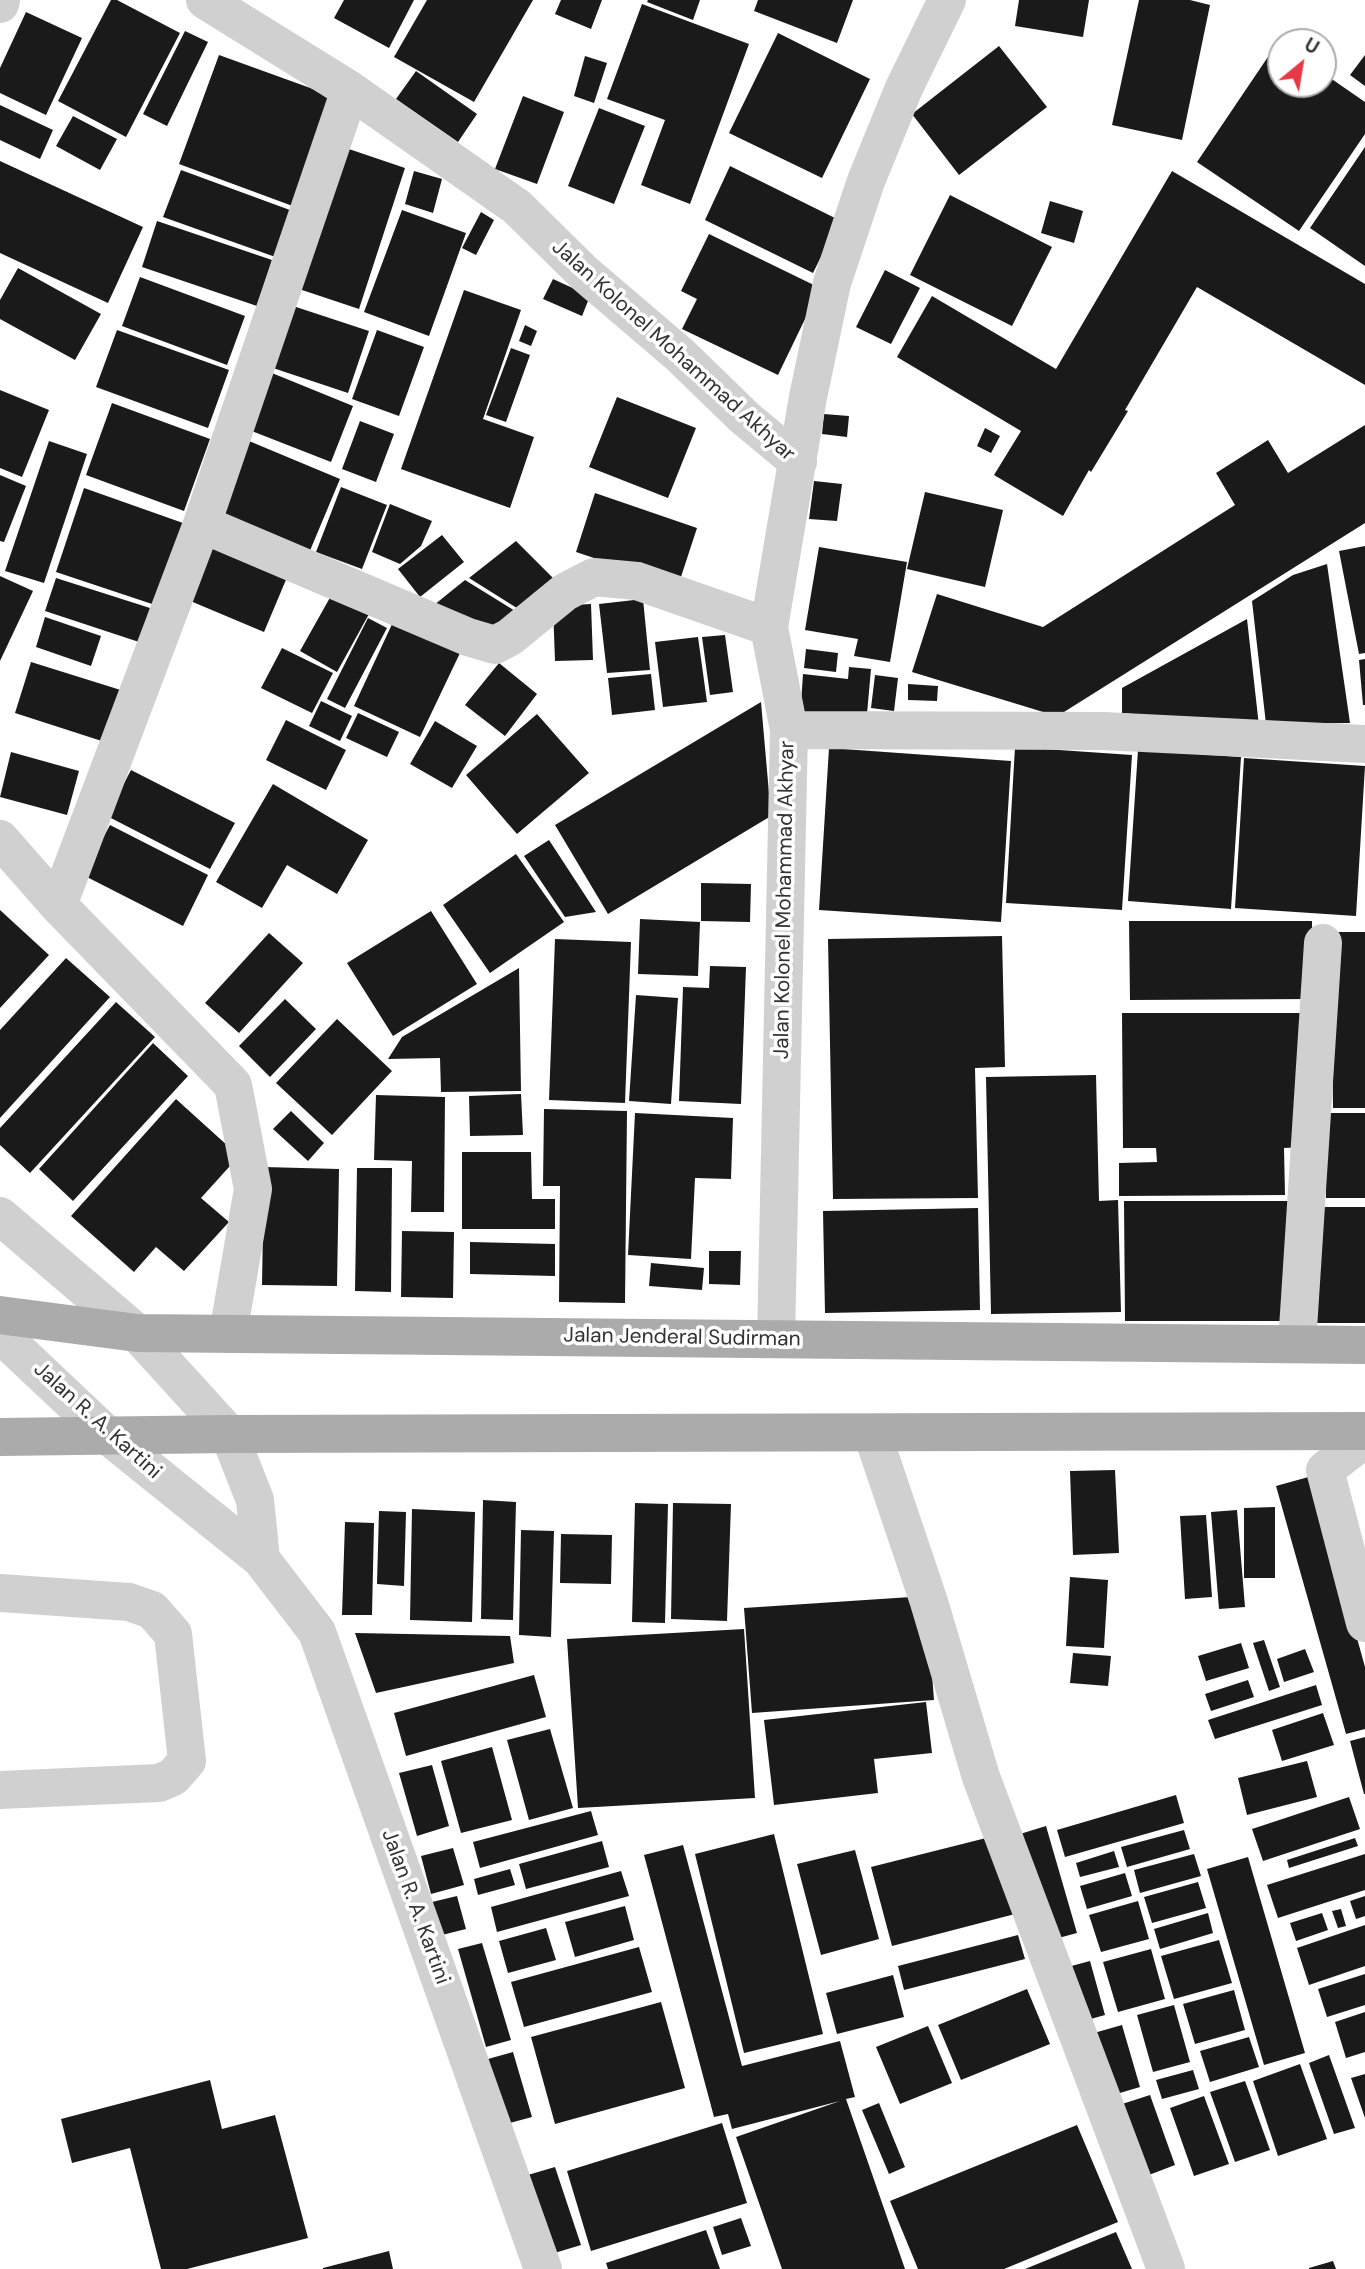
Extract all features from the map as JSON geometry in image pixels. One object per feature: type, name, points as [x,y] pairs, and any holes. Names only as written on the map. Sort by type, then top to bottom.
[{"type":"main road","name":"Jalan Jenderal Sudirman","points":[[0,1315],[137,1333],[1365,1345]]},
{"type":"main road","points":[[0,1437],[1365,1431]]},
{"type":"street","name":"Jalan Kolonel Mohammad Akhyar","points":[[205,0],[350,90],[517,207],[584,273],[680,355],[745,418],[798,462],[769,626],[789,730],[776,1339]]},
{"type":"street","points":[[798,462],[808,397],[832,283],[866,181],[941,3]]},
{"type":"street","points":[[58,905],[202,524],[350,90]]},
{"type":"street","points":[[202,524],[468,637],[495,645],[510,637],[565,592],[594,578],[637,581],[769,626]]},
{"type":"street","points":[[789,730],[1103,731],[1365,744]]},
{"type":"street","points":[[0,839],[58,905],[233,1085],[253,1189],[228,1334]]},
{"type":"street","points":[[1297,1344],[1323,943]]},
{"type":"street","points":[[0,1216],[137,1333],[229,1434],[255,1500],[261,1559]]},
{"type":"street","name":"Jalan R. A. Kartini","points":[[0,1334],[107,1435],[261,1559],[317,1632],[543,2269]]},
{"type":"street","points":[[872,1433],[929,1602],[981,1777],[1166,2269]]},
{"type":"street","points":[[1365,1439],[1325,1470],[1365,1623]]},
{"type":"street","points":[[0,1593],[129,1602],[152,1610],[173,1634],[187,1761],[173,1777],[159,1783],[0,1790]]},
{"type":"building","points":[[111,0],[117,0],[180,33],[126,137],[58,101]]},
{"type":"building","points":[[344,0],[414,0],[389,48],[334,18]]},
{"type":"building","points":[[427,0],[533,0],[474,102],[394,57]]},
{"type":"building","points":[[561,0],[602,0],[591,29],[555,14]]},
{"type":"building","points":[[700,0],[693,20],[647,2]]},
{"type":"building","points":[[758,0],[853,0],[837,43],[754,11]]},
{"type":"building","points":[[1019,0],[1089,0],[1083,37],[1015,26]]},
{"type":"building","points":[[1139,0],[1190,0],[1210,5],[1182,140],[1112,125]]},
{"type":"building","points":[[642,4],[749,44],[690,204],[641,185],[665,120],[607,99]]},
{"type":"building","points":[[26,12],[82,38],[46,115],[0,93],[0,68]]},
{"type":"building","points":[[185,31],[208,42],[167,126],[143,114]]},
{"type":"building","points":[[778,33],[870,79],[822,178],[729,133]]},
{"type":"building","points":[[999,46],[1047,107],[959,175],[912,114]]},
{"type":"building","points":[[219,55],[338,98],[298,208],[179,164]]},
{"type":"building","points":[[1365,55],[1365,86],[1350,75]]},
{"type":"building","points":[[585,56],[607,63],[594,103],[574,96]]},
{"type":"building","points":[[1267,58],[1267,98],[1337,98],[1337,83],[1365,102],[1365,134],[1299,231],[1197,162]]},
{"type":"building","points":[[416,71],[477,114],[458,142],[396,99]]},
{"type":"building","points":[[523,96],[564,112],[537,184],[495,169]]},
{"type":"building","points":[[0,105],[53,130],[40,159],[0,140]]},
{"type":"building","points":[[599,108],[645,126],[614,204],[568,186]]},
{"type":"building","points":[[73,116],[117,139],[100,170],[56,146]]},
{"type":"building","points":[[340,146],[405,168],[359,309],[293,287]]},
{"type":"building","points":[[1365,147],[1365,266],[1310,228]]},
{"type":"building","points":[[0,161],[143,227],[108,303],[0,253]]},
{"type":"building","points":[[730,166],[839,220],[813,273],[705,220]]},
{"type":"building","points":[[181,170],[298,213],[281,259],[163,217]]},
{"type":"building","points":[[414,171],[442,179],[433,213],[405,204]]},
{"type":"building","points":[[1172,171],[1365,284],[1365,385],[1197,287],[1125,410],[1128,411],[1091,472],[1089,470],[1063,516],[994,475],[1021,431],[897,357],[932,296],[1056,369]]},
{"type":"building","points":[[950,195],[1052,247],[1012,326],[910,275]]},
{"type":"building","points":[[1050,201],[1083,211],[1074,243],[1041,233]]},
{"type":"building","points":[[402,210],[466,233],[429,336],[364,312]]},
{"type":"building","points":[[481,212],[494,220],[476,255],[462,248]]},
{"type":"building","points":[[157,221],[272,260],[257,306],[142,267]]},
{"type":"building","points":[[709,234],[820,288],[778,375],[682,329],[697,299],[681,291]]},
{"type":"building","points":[[18,268],[101,314],[75,360],[0,319],[0,300]]},
{"type":"building","points":[[885,270],[920,288],[891,344],[856,327]]},
{"type":"building","points":[[140,277],[245,316],[227,365],[122,326]]},
{"type":"building","points":[[553,279],[590,296],[582,316],[543,299]]},
{"type":"building","points":[[464,290],[521,310],[483,419],[534,437],[510,508],[401,469]]},
{"type":"building","points":[[287,304],[369,331],[348,393],[267,366]]},
{"type":"building","points":[[525,325],[537,331],[531,346],[519,341]]},
{"type":"building","points":[[117,330],[229,370],[208,428],[96,387]]},
{"type":"building","points":[[377,330],[424,347],[399,416],[352,399]]},
{"type":"building","points":[[511,348],[530,355],[506,422],[486,415]]},
{"type":"building","points":[[267,371],[353,406],[331,462],[244,428]]},
{"type":"building","points":[[0,390],[49,410],[22,477],[0,468]]},
{"type":"building","points":[[617,397],[696,428],[668,498],[589,467]]},
{"type":"building","points":[[112,403],[210,439],[184,511],[86,475]]},
{"type":"building","points":[[824,414],[849,416],[847,437],[822,434]]},
{"type":"building","points":[[360,421],[394,434],[376,482],[342,469]]},
{"type":"building","points":[[1365,425],[1365,523],[1064,712],[1053,715],[912,672],[937,594],[1043,627],[1235,505],[1216,473],[1268,440],[1288,473]]},
{"type":"building","points":[[985,428],[1000,436],[991,453],[977,446]]},
{"type":"building","points":[[49,441],[87,454],[44,583],[5,571]]},
{"type":"building","points":[[249,441],[340,479],[309,553],[218,515]]},
{"type":"building","points":[[0,475],[26,486],[4,542],[0,541]]},
{"type":"building","points":[[814,481],[842,484],[837,521],[809,519]]},
{"type":"building","points":[[341,487],[387,505],[362,569],[316,552]]},
{"type":"building","points":[[84,488],[183,523],[155,605],[56,572]]},
{"type":"building","points":[[925,492],[1003,510],[985,587],[907,569]]},
{"type":"building","points":[[595,493],[697,528],[678,586],[576,552]]},
{"type":"building","points":[[390,504],[432,521],[421,546],[400,564],[372,552]]},
{"type":"building","points":[[442,535],[464,562],[420,597],[398,569]]},
{"type":"building","points":[[516,541],[561,586],[528,615],[469,578]]},
{"type":"building","points":[[212,544],[288,575],[264,632],[188,600]]},
{"type":"building","points":[[1365,546],[1365,653],[1359,654],[1339,551]]},
{"type":"building","points":[[819,547],[907,562],[890,662],[854,656],[858,639],[805,630]]},
{"type":"building","points":[[1327,564],[1350,723],[1266,724],[1252,601],[1293,575]]},
{"type":"building","points":[[0,576],[33,591],[0,661]]},
{"type":"building","points":[[56,578],[150,608],[139,642],[45,611]]},
{"type":"building","points":[[465,580],[520,614],[497,637],[434,605]]},
{"type":"building","points":[[332,594],[369,614],[337,672],[300,651]]},
{"type":"building","points":[[643,599],[650,670],[607,673],[599,604]]},
{"type":"building","points":[[591,604],[593,660],[555,661],[553,606]]},
{"type":"building","points":[[45,617],[101,636],[91,666],[36,647]]},
{"type":"building","points":[[368,618],[387,628],[345,708],[327,699]]},
{"type":"building","points":[[1247,619],[1259,726],[1122,713],[1122,688]]},
{"type":"building","points":[[393,622],[460,653],[420,737],[354,706]]},
{"type":"building","points":[[725,635],[733,692],[710,695],[702,637]]},
{"type":"building","points":[[698,637],[707,702],[663,707],[655,642]]},
{"type":"building","points":[[282,648],[333,673],[312,713],[261,688]]},
{"type":"building","points":[[806,649],[838,653],[836,672],[804,668]]},
{"type":"building","points":[[1365,659],[1365,705],[1363,705],[1359,660]]},
{"type":"building","points":[[31,662],[127,692],[111,744],[15,713]]},
{"type":"building","points":[[499,663],[537,694],[505,736],[465,705]]},
{"type":"building","points":[[849,667],[871,669],[866,725],[800,719],[803,674],[848,679]]},
{"type":"building","points":[[651,674],[655,710],[612,715],[608,678]]},
{"type":"building","points":[[875,675],[898,678],[894,711],[871,708]]},
{"type":"building","points":[[908,684],[938,686],[937,701],[908,700]]},
{"type":"building","points":[[321,701],[352,716],[340,741],[309,726]]},
{"type":"building","points":[[761,702],[771,816],[608,914],[555,825]]},
{"type":"building","points":[[358,713],[399,732],[387,757],[346,738]]},
{"type":"building","points":[[537,714],[589,773],[517,834],[466,775]]},
{"type":"building","points":[[286,720],[346,750],[326,790],[266,760]]},
{"type":"building","points":[[435,721],[477,746],[452,788],[410,764]]},
{"type":"building","points":[[1015,747],[1132,755],[1122,910],[1006,903]]},
{"type":"building","points":[[829,748],[1011,761],[1001,922],[819,910]]},
{"type":"building","points":[[1138,750],[1241,757],[1231,909],[1128,901]]},
{"type":"building","points":[[11,752],[79,771],[67,815],[0,797]]},
{"type":"building","points":[[1244,758],[1365,766],[1356,916],[1235,908]]},
{"type":"building","points":[[131,770],[235,823],[210,869],[107,816]]},
{"type":"building","points":[[273,784],[368,840],[337,894],[287,865],[262,908],[216,882]]},
{"type":"building","points":[[110,825],[208,875],[183,926],[83,875]]},
{"type":"building","points":[[549,840],[596,912],[565,917],[524,856]]},
{"type":"building","points":[[516,854],[564,922],[490,973],[443,905]]},
{"type":"building","points":[[701,883],[751,884],[750,922],[701,921]]},
{"type":"building","points":[[0,910],[49,955],[0,1008]]},
{"type":"building","points":[[431,911],[477,984],[393,1036],[347,963]]},
{"type":"building","points":[[640,919],[700,922],[698,976],[638,974]]},
{"type":"building","points":[[1129,921],[1312,921],[1313,999],[1130,1000]]},
{"type":"building","points":[[1331,932],[1365,932],[1365,1108],[1333,1108]]},
{"type":"building","points":[[269,933],[303,963],[239,1033],[205,1003]]},
{"type":"building","points":[[1002,936],[1005,1067],[975,1068],[978,1198],[833,1199],[828,939]]},
{"type":"building","points":[[555,939],[631,942],[625,1103],[549,1100]]},
{"type":"building","points":[[66,958],[110,997],[0,1118],[0,1030]]},
{"type":"building","points":[[710,966],[746,967],[741,1104],[679,1101],[683,987],[709,988]]},
{"type":"building","points":[[519,968],[521,1091],[441,1092],[440,1058],[388,1059],[402,1037]]},
{"type":"building","points":[[636,995],[678,998],[671,1104],[629,1101]]},
{"type":"building","points":[[285,999],[316,1029],[270,1077],[239,1046]]},
{"type":"building","points":[[116,1002],[155,1037],[30,1173],[0,1145],[0,1128]]},
{"type":"building","points":[[1122,1013],[1306,1013],[1308,1147],[1284,1148],[1285,1195],[1119,1196],[1119,1163],[1157,1162],[1156,1148],[1123,1148]]},
{"type":"building","points":[[337,1019],[392,1071],[332,1135],[276,1083]]},
{"type":"building","points":[[153,1043],[188,1076],[73,1201],[39,1169]]},
{"type":"building","points":[[1096,1075],[1099,1201],[1118,1200],[1121,1312],[991,1314],[986,1077]]},
{"type":"building","points":[[521,1094],[523,1135],[470,1136],[469,1096]]},
{"type":"building","points":[[376,1095],[445,1097],[444,1212],[411,1212],[412,1161],[374,1160]]},
{"type":"building","points":[[176,1099],[239,1156],[201,1198],[229,1222],[184,1271],[156,1247],[134,1272],[71,1216]]},
{"type":"building","points":[[544,1109],[627,1111],[625,1303],[559,1302],[560,1186],[543,1186]]},
{"type":"building","points":[[291,1111],[324,1143],[308,1161],[273,1129]]},
{"type":"building","points":[[635,1113],[733,1118],[731,1179],[695,1178],[691,1259],[628,1255]]},
{"type":"building","points":[[1325,1113],[1365,1113],[1365,1198],[1326,1198]]},
{"type":"building","points":[[462,1152],[531,1152],[532,1199],[555,1199],[555,1229],[462,1229]]},
{"type":"building","points":[[264,1167],[339,1169],[337,1286],[262,1285]]},
{"type":"building","points":[[357,1168],[392,1168],[391,1292],[355,1291]]},
{"type":"building","points":[[1124,1201],[1291,1201],[1293,1321],[1125,1321]]},
{"type":"building","points":[[1315,1207],[1365,1207],[1365,1323],[1316,1323]]},
{"type":"building","points":[[978,1208],[980,1310],[825,1313],[823,1211]]},
{"type":"building","points":[[402,1231],[454,1232],[453,1298],[401,1297]]},
{"type":"building","points":[[470,1242],[555,1244],[555,1276],[470,1274]]},
{"type":"building","points":[[709,1251],[741,1251],[740,1285],[709,1284]]},
{"type":"building","points":[[651,1263],[704,1268],[702,1290],[649,1286]]},
{"type":"building","points":[[1115,1470],[1119,1553],[1073,1555],[1070,1471]]},
{"type":"building","points":[[1312,1476],[1365,1667],[1365,1729],[1346,1734],[1276,1486]]},
{"type":"building","points":[[483,1500],[516,1502],[513,1620],[481,1619]]},
{"type":"building","points":[[635,1503],[668,1504],[665,1623],[632,1622]]},
{"type":"building","points":[[673,1503],[731,1504],[727,1621],[671,1619]]},
{"type":"building","points":[[1275,1507],[1275,1578],[1244,1578],[1244,1508]]},
{"type":"building","points":[[412,1509],[475,1512],[472,1622],[410,1620]]},
{"type":"building","points":[[1237,1510],[1245,1607],[1219,1609],[1211,1512]]},
{"type":"building","points":[[379,1511],[406,1512],[404,1586],[377,1584]]},
{"type":"building","points":[[1206,1515],[1212,1597],[1185,1599],[1180,1516]]},
{"type":"building","points":[[345,1522],[374,1523],[372,1615],[342,1615]]},
{"type":"building","points":[[521,1530],[554,1531],[551,1637],[519,1635]]},
{"type":"building","points":[[561,1534],[612,1535],[611,1584],[560,1583]]},
{"type":"building","points":[[1070,1577],[1108,1580],[1104,1648],[1066,1646]]},
{"type":"building","points":[[926,1596],[934,1700],[752,1713],[744,1608]]},
{"type":"building","points":[[744,1629],[755,1798],[578,1808],[567,1639]]},
{"type":"building","points":[[355,1633],[510,1636],[514,1663],[376,1693]]},
{"type":"building","points":[[1264,1640],[1280,1687],[1269,1691],[1253,1643]]},
{"type":"building","points":[[1241,1643],[1249,1668],[1206,1681],[1198,1656]]},
{"type":"building","points":[[1305,1649],[1314,1672],[1284,1682],[1277,1659]]},
{"type":"building","points":[[1073,1653],[1111,1656],[1108,1686],[1070,1683]]},
{"type":"building","points":[[534,1675],[546,1717],[406,1756],[394,1713]]},
{"type":"building","points":[[1248,1680],[1254,1697],[1211,1711],[1205,1694]]},
{"type":"building","points":[[1316,1685],[1322,1705],[1215,1739],[1208,1720]]},
{"type":"building","points":[[926,1702],[932,1753],[874,1759],[878,1793],[774,1805],[764,1720]]},
{"type":"building","points":[[1323,1713],[1334,1745],[1282,1761],[1272,1730]]},
{"type":"building","points":[[550,1729],[573,1808],[529,1820],[507,1740]]},
{"type":"building","points":[[1365,1737],[1365,1794],[1364,1794],[1350,1741]]},
{"type":"building","points":[[492,1747],[512,1820],[461,1833],[441,1761]]},
{"type":"building","points":[[1307,1761],[1317,1797],[1247,1815],[1238,1778]]},
{"type":"building","points":[[432,1765],[449,1826],[417,1836],[399,1773]]},
{"type":"building","points":[[1176,1795],[1184,1823],[1065,1857],[1057,1830]]},
{"type":"building","points":[[1349,1797],[1360,1829],[1263,1861],[1252,1829]]},
{"type":"building","points":[[591,1811],[598,1835],[480,1868],[473,1842]]},
{"type":"building","points":[[1046,1826],[1077,1933],[1051,1940],[1020,1834]]},
{"type":"building","points":[[1184,1830],[1190,1849],[1127,1867],[1121,1847]]},
{"type":"building","points":[[774,1834],[823,2034],[744,2053],[695,1854]]},
{"type":"building","points":[[994,1836],[1015,1914],[892,1946],[871,1867]]},
{"type":"building","points":[[1355,1838],[1358,1846],[1289,1868],[1287,1860]]},
{"type":"building","points":[[602,1841],[609,1867],[526,1889],[519,1864]]},
{"type":"building","points":[[683,1845],[742,2066],[840,2041],[855,2097],[846,2099],[905,2269],[782,2269],[736,2137],[840,2101],[732,2129],[728,2114],[714,2117],[644,1855]]},
{"type":"building","points":[[453,1848],[464,1885],[431,1894],[421,1856]]},
{"type":"building","points":[[855,1850],[879,1939],[821,1955],[797,1864]]},
{"type":"building","points":[[1114,1851],[1119,1867],[1080,1877],[1076,1863]]},
{"type":"building","points":[[1194,1854],[1201,1876],[1140,1893],[1134,1870]]},
{"type":"building","points":[[1365,1854],[1365,1890],[1278,1918],[1267,1885]]},
{"type":"building","points":[[1248,1857],[1305,2053],[1264,2065],[1207,1869]]},
{"type":"building","points":[[510,1869],[515,1885],[478,1895],[474,1879]]},
{"type":"building","points":[[621,1871],[629,1896],[497,1932],[491,1907]]},
{"type":"building","points":[[1125,1873],[1132,1896],[1087,1909],[1080,1886]]},
{"type":"building","points":[[1198,1882],[1206,1908],[1152,1923],[1144,1897]]},
{"type":"building","points":[[457,1896],[466,1929],[442,1935],[432,1902]]},
{"type":"building","points":[[1365,1896],[1365,1916],[1356,1919],[1350,1901]]},
{"type":"building","points":[[1138,1901],[1149,1939],[1101,1952],[1089,1915]]},
{"type":"building","points":[[625,1906],[634,1940],[575,1957],[565,1922]]},
{"type":"building","points":[[1341,1909],[1346,1926],[1338,1928],[1332,1911]]},
{"type":"building","points":[[1208,1913],[1213,1933],[1160,1949],[1154,1929]]},
{"type":"building","points":[[1322,1913],[1328,1930],[1296,1941],[1290,1923]]},
{"type":"building","points":[[1365,1925],[1365,1966],[1309,1985],[1297,1948]]},
{"type":"building","points":[[546,1928],[556,1960],[508,1973],[499,1941]]},
{"type":"building","points":[[1018,1935],[1025,1959],[904,1990],[898,1966]]},
{"type":"building","points":[[1219,1940],[1232,1983],[1174,1999],[1161,1956]]},
{"type":"building","points":[[482,1943],[511,2040],[486,2047],[458,1949]]},
{"type":"building","points":[[639,1947],[652,1992],[524,2027],[511,1982]]},
{"type":"building","points":[[1151,1949],[1165,1999],[1118,2012],[1103,1962]]},
{"type":"building","points":[[1090,1961],[1105,2015],[1080,2022],[1064,1968]]},
{"type":"building","points":[[1365,1974],[1365,2005],[1327,2017],[1318,1989]]},
{"type":"building","points":[[893,1975],[904,2017],[837,2034],[826,1993]]},
{"type":"building","points":[[1027,1989],[1050,2044],[961,2080],[938,2025]]},
{"type":"building","points":[[1234,1990],[1245,2030],[1195,2044],[1183,2004]]},
{"type":"building","points":[[661,2002],[685,2088],[555,2124],[531,2037]]},
{"type":"building","points":[[1174,2005],[1190,2062],[1153,2072],[1137,2015]]},
{"type":"building","points":[[1365,2012],[1365,2052],[1346,2058],[1335,2022]]},
{"type":"building","points":[[1122,2025],[1140,2087],[1113,2095],[1094,2033]]},
{"type":"building","points":[[928,2026],[952,2083],[900,2104],[876,2047]]},
{"type":"building","points":[[1249,2037],[1259,2067],[1210,2082],[1200,2051]]},
{"type":"building","points":[[513,2052],[532,2117],[506,2124],[488,2059]]},
{"type":"building","points":[[1329,2055],[1355,2128],[1334,2134],[1309,2063]]},
{"type":"building","points":[[1300,2064],[1327,2139],[1278,2156],[1253,2081]]},
{"type":"building","points":[[1193,2070],[1199,2089],[1162,2099],[1156,2080]]},
{"type":"building","points":[[1365,2074],[1365,2118],[1351,2078]]},
{"type":"building","points":[[210,2080],[222,2129],[275,2115],[308,2238],[187,2269],[161,2269],[130,2148],[72,2163],[61,2119]]},
{"type":"building","points":[[1245,2081],[1270,2150],[1235,2162],[1210,2092]]},
{"type":"building","points":[[1150,2095],[1175,2165],[1141,2178],[1116,2106]]},
{"type":"building","points":[[1204,2096],[1229,2164],[1194,2176],[1170,2108]]},
{"type":"building","points":[[879,2103],[905,2167],[889,2174],[862,2110]]},
{"type":"building","points":[[722,2123],[747,2203],[591,2251],[567,2171]]},
{"type":"building","points":[[1077,2125],[1118,2222],[1004,2269],[918,2269],[890,2201]]},
{"type":"building","points":[[555,2167],[581,2245],[548,2255],[521,2177]]},
{"type":"building","points":[[741,2218],[751,2246],[722,2255],[713,2227]]},
{"type":"building","points":[[706,2230],[720,2269],[608,2269],[606,2263]]},
{"type":"building","points":[[1116,2232],[1132,2269],[1025,2269]]},
{"type":"building","points":[[389,2251],[393,2269],[323,2269],[323,2268]]},
{"type":"building","points":[[1333,2261],[1336,2269],[1309,2269],[1309,2268]]}]
